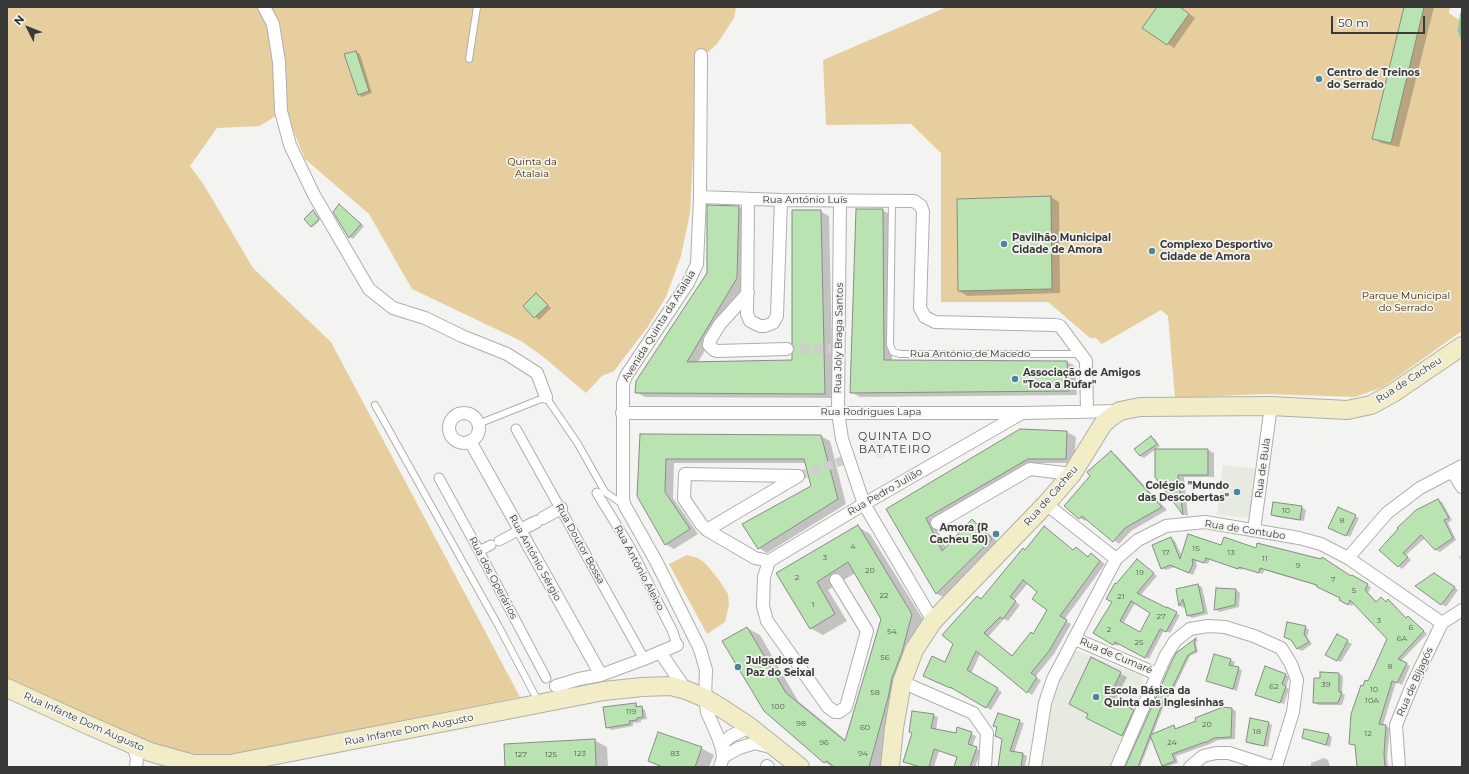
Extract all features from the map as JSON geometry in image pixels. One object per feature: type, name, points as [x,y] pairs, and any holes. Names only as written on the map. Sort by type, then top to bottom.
[{"type":"main road","name":"Rua de Cacheu","points":[[890,767],[894,728],[902,682],[914,650],[933,621],[1046,504],[1072,474],[1103,424],[1120,411],[1140,407],[1271,406],[1347,410],[1371,405],[1462,346]]},
{"type":"main road","name":"Rua Infante Dom Augusto","points":[[7,688],[133,745],[189,765],[230,764],[604,691],[642,686],[671,686],[686,690],[705,698],[750,727],[800,767]]},
{"type":"street","points":[[264,7],[273,24],[279,62],[280,111],[290,145],[314,195],[368,289],[393,308],[425,318],[462,336],[507,354],[537,373],[546,397]]},
{"type":"street","name":"Avenida Quinta da Atalaia","points":[[700,56],[700,197],[697,264],[688,283],[624,379],[622,388],[623,500],[656,561],[700,649],[706,670],[705,698],[707,712],[718,737],[722,757]]},
{"type":"street","name":"Rua António Luís","points":[[700,197],[781,200],[910,200],[921,206],[923,212],[920,308],[925,317],[935,322],[1056,325],[1062,328],[1081,354]]},
{"type":"street","points":[[748,199],[747,314],[750,321],[760,326],[773,323],[776,320],[778,312],[781,200]]},
{"type":"street","name":"Rua Joly Braga Santos","points":[[840,200],[838,412],[842,439],[864,504],[933,621]]},
{"type":"street","points":[[748,293],[720,324],[710,340],[709,346],[717,351],[787,350]]},
{"type":"street","points":[[1081,354],[1087,365],[1087,412]]},
{"type":"street","name":"Rua de Bula","points":[[1254,530],[1271,406]]},
{"type":"street","name":"Rua Rodrigues Lapa","points":[[622,412],[1023,413],[1120,411]]},
{"type":"street","name":"Rua Pedro Julião","points":[[769,561],[864,504],[1023,413]]},
{"type":"street","points":[[467,414],[478,424],[478,432],[470,441],[460,443],[452,437],[449,428],[450,423],[457,415],[467,414]]},
{"type":"street","name":"Rua Doutor Bossa","points":[[516,429],[644,659]]},
{"type":"street","name":"Rua António Sérgio","points":[[470,441],[601,675]]},
{"type":"street","points":[[1348,558],[1387,513],[1420,488],[1457,468],[1462,487]]},
{"type":"street","points":[[937,523],[1030,469],[1072,474]]},
{"type":"street","points":[[708,530],[798,476],[685,474],[684,495],[686,504],[701,524],[708,530],[755,558],[769,561],[764,578],[763,606],[767,621],[828,707],[831,710],[839,712],[846,707],[867,631],[836,580]]},
{"type":"street","name":"Rua dos Operários","points":[[439,478],[546,678]]},
{"type":"street","name":"Rua António Aleixo","points":[[597,493],[630,547],[673,632],[677,645]]},
{"type":"street","points":[[1046,504],[1116,559]]},
{"type":"street","points":[[479,551],[561,508]]},
{"type":"street","name":"Rua de Contubo","points":[[1035,767],[1045,703],[1053,680],[1116,559],[1138,540],[1166,526],[1205,522],[1299,538],[1321,544],[1348,558],[1442,623]]},
{"type":"street","points":[[1442,623],[1462,610]]},
{"type":"street","name":"Rua de Bijagós","points":[[1399,767],[1396,725],[1413,683],[1442,623]]},
{"type":"street","points":[[1117,767],[1157,674],[1175,641],[1190,629],[1208,626],[1225,628],[1254,636],[1281,648],[1291,664],[1297,680],[1293,712],[1276,767]]},
{"type":"street","name":"Rua de Cumaré","points":[[1075,639],[1157,674]]},
{"type":"street","points":[[556,686],[579,679],[601,675],[677,645]]},
{"type":"street","points":[[660,652],[686,690]]},
{"type":"street","points":[[902,682],[973,713],[987,733],[986,767]]},
{"type":"street","points":[[739,748],[750,727]]},
{"type":"street","points":[[722,757],[724,742],[731,736],[750,727]]},
{"type":"street","points":[[722,757],[739,748],[755,743],[780,750]]},
{"type":"street","points":[[133,745],[137,758],[136,767]]},
{"type":"street","points":[[1190,767],[1203,756],[1216,753],[1229,753],[1272,767]]},
{"type":"lane","points":[[469,59],[477,7]]},
{"type":"lane","name":"Rua António de Macedo","points":[[892,200],[890,345],[893,352],[900,354],[1081,354]]},
{"type":"lane","points":[[478,424],[546,397],[578,444],[605,492],[625,506]]},
{"type":"lane","points":[[376,405],[540,704]]},
{"type":"shaded area","points":[[879,439],[885,456],[877,459],[871,442]]},
{"type":"shaded area","name":"Colégio \"Mundo das Descobertas\"","points":[[1223,465],[1258,469],[1251,515],[1248,518],[1217,515]]},
{"type":"shaded area","name":"Escola Básica da Quinta das Inglesinhas","points":[[1078,651],[1142,676],[1144,682],[1111,767],[1040,767],[1044,735],[1057,684],[1074,652]]},
{"type":"green space","name":"Quinta da Atalaia","points":[[7,7],[736,7],[734,18],[717,44],[694,65],[694,138],[690,213],[681,256],[666,297],[647,328],[614,371],[602,376],[586,393],[541,355],[521,341],[412,289],[369,214],[305,159],[285,110],[260,126],[217,128],[190,166],[204,185],[253,268],[331,342],[520,697],[214,758],[175,750],[123,732],[7,681]]},
{"type":"green space","name":"Complexo Desportivo Cidade de Amora","points":[[947,7],[1450,7],[1449,13],[1462,22],[1462,331],[1383,387],[1355,397],[1265,394],[1175,398],[1168,316],[1161,310],[1102,344],[1096,338],[1090,338],[1048,302],[941,302],[941,153],[911,124],[826,125],[823,60]]},
{"type":"green space","points":[[687,555],[698,558],[706,564],[728,594],[729,605],[725,622],[707,634],[669,564]]},
{"type":"building","points":[[1157,7],[1180,7],[1189,14],[1167,45],[1142,28]]},
{"type":"building","points":[[1404,7],[1424,7],[1391,143],[1372,139]]},
{"type":"building","points":[[356,51],[369,91],[358,95],[344,54]]},
{"type":"building","name":"Pavilhão Municipal Cidade de Amora","points":[[1051,196],[1052,289],[958,291],[957,199]]},
{"type":"building","points":[[339,204],[361,224],[349,238],[333,212]]},
{"type":"building","points":[[707,205],[739,206],[737,278],[687,362],[792,360],[794,349],[792,344],[792,210],[821,210],[825,394],[635,393],[636,381],[707,273]]},
{"type":"building","points":[[856,209],[883,209],[884,360],[1067,361],[1069,391],[850,393]]},
{"type":"building","points":[[313,210],[319,219],[311,227],[304,219]]},
{"type":"building","points":[[536,293],[548,305],[534,318],[523,306]]},
{"type":"building","points":[[1020,429],[1067,431],[1066,459],[1028,459],[926,518],[942,551],[972,519],[992,539],[936,594],[886,509]]},
{"type":"building","points":[[640,434],[821,435],[838,499],[758,549],[742,524],[811,486],[804,459],[666,459],[665,492],[690,529],[665,545],[637,496]]},
{"type":"building","points":[[1151,436],[1157,444],[1140,456],[1134,449]]},
{"type":"building","points":[[1155,449],[1208,449],[1208,475],[1178,475],[1183,515],[1155,477]]},
{"type":"building","points":[[1111,451],[1162,507],[1125,528],[1113,542],[1082,516],[1079,519],[1064,506],[1090,476],[1087,472]]},
{"type":"building","points":[[1438,499],[1449,518],[1444,520],[1453,538],[1435,550],[1421,535],[1403,553],[1408,557],[1398,567],[1379,550],[1398,529],[1397,528],[1416,510]]},
{"type":"building","points":[[1273,502],[1302,506],[1300,520],[1271,515]]},
{"type":"building","points":[[1338,507],[1356,515],[1346,536],[1328,528]]},
{"type":"building","points":[[858,525],[912,614],[902,652],[892,678],[869,767],[834,767],[827,761],[824,763],[764,711],[722,641],[747,627],[786,693],[845,741],[881,619],[848,562],[817,582],[835,614],[810,629],[776,573]]},
{"type":"building","points":[[1044,526],[1073,550],[1076,547],[1088,557],[1091,553],[1100,561],[1060,616],[1067,620],[1049,651],[1031,673],[1037,677],[1027,693],[976,651],[967,670],[998,688],[986,708],[950,687],[923,676],[932,656],[945,662],[953,644],[942,635],[977,596],[981,599],[1023,548],[1025,550]],"holes":[[[1023,580],[1037,592],[1032,599],[1047,610],[1033,634],[1031,632],[1012,656],[984,633],[1000,617],[1003,619],[1016,601],[1010,597]]]},
{"type":"building","points":[[1188,534],[1221,545],[1224,537],[1256,548],[1257,543],[1321,559],[1322,557],[1351,576],[1352,575],[1368,584],[1365,590],[1376,602],[1381,597],[1386,602],[1388,599],[1406,618],[1408,616],[1424,631],[1398,659],[1407,663],[1397,683],[1392,681],[1379,724],[1386,725],[1384,754],[1385,767],[1357,767],[1355,745],[1349,744],[1351,714],[1361,685],[1363,686],[1365,680],[1368,681],[1387,639],[1350,600],[1348,605],[1339,600],[1340,598],[1317,587],[1317,585],[1260,568],[1259,573],[1239,567],[1238,569],[1206,558],[1204,563],[1192,559],[1193,564],[1189,573],[1170,565],[1161,569],[1152,545],[1171,537],[1180,559]]},
{"type":"building","points":[[1137,559],[1154,573],[1137,593],[1177,612],[1166,632],[1160,629],[1145,658],[1115,642],[1113,645],[1093,633],[1112,602],[1106,599],[1115,583],[1116,584]],"holes":[[[1131,601],[1150,613],[1140,632],[1120,621]]]},
{"type":"building","points":[[1434,573],[1455,587],[1441,605],[1415,586]]},
{"type":"building","points":[[1198,584],[1204,612],[1187,616],[1183,599],[1179,606],[1176,589]]},
{"type":"building","points":[[1216,588],[1236,589],[1235,605],[1214,610]]},
{"type":"building","points":[[1287,622],[1306,626],[1304,634],[1309,642],[1297,649],[1291,640],[1284,637]]},
{"type":"building","points":[[1337,634],[1348,640],[1337,661],[1325,655]]},
{"type":"building","points":[[1196,638],[1194,642],[1196,651],[1188,655],[1173,686],[1164,699],[1138,767],[1125,767],[1176,653]]},
{"type":"building","points":[[1214,654],[1231,659],[1229,665],[1239,667],[1233,689],[1206,681]]},
{"type":"building","points":[[1091,657],[1121,672],[1109,698],[1134,710],[1122,736],[1086,718],[1088,714],[1069,704]]},
{"type":"building","points":[[1265,666],[1286,674],[1282,684],[1286,686],[1280,703],[1255,695]]},
{"type":"building","points":[[1320,672],[1339,673],[1339,692],[1342,692],[1338,703],[1313,703],[1314,678],[1320,678]]},
{"type":"building","points":[[636,703],[636,707],[642,706],[643,717],[637,718],[637,720],[629,721],[630,724],[606,728],[603,707]]},
{"type":"building","points":[[1223,707],[1232,708],[1231,737],[1214,738],[1205,743],[1172,754],[1175,761],[1162,766],[1150,735],[1174,725],[1175,729],[1196,721],[1195,718]]},
{"type":"building","points":[[912,711],[934,714],[931,728],[956,733],[957,727],[972,732],[968,744],[977,747],[970,767],[954,767],[957,757],[934,749],[929,767],[921,767],[903,762],[912,733],[909,732]]},
{"type":"building","points":[[998,713],[1020,720],[1010,751],[1023,753],[1021,767],[998,767],[1002,739],[995,736],[997,727],[993,726]]},
{"type":"building","points":[[1250,718],[1269,722],[1264,746],[1246,742]]},
{"type":"building","points":[[1304,729],[1329,734],[1326,745],[1302,738]]},
{"type":"building","points":[[658,732],[702,747],[695,767],[663,767],[648,761]]},
{"type":"building","points":[[595,739],[596,767],[505,767],[504,744]]},
{"type":"waterway","points":[[1462,14],[1460,31],[1462,37]]},
{"type":"tunnel","points":[[787,349],[839,349]]},
{"type":"tunnel","points":[[798,476],[848,459]]},
{"type":"place","name":"Centro de Treinos do Serrado","points":[[1319,79]]},
{"type":"place","name":"Pavilhão Municipal Cidade de Amora","points":[[1004,244]]},
{"type":"place","name":"Complexo Desportivo Cidade de Amora","points":[[1152,251]]},
{"type":"place","name":"Associação de Amigos \"Toca a Rufar\"","points":[[1015,379]]},
{"type":"place","name":"Colégio \"Mundo das Descobertas\"","points":[[1237,492]]},
{"type":"place","name":"Amora (R Cacheu 50)","points":[[996,534]]},
{"type":"place","name":"Julgados de Paz do Seixal","points":[[738,667]]},
{"type":"place","name":"Escola Básica da Quinta das Inglesinhas","points":[[1096,697]]},
{"type":"district","name":"QUINTA DO BATATEIRO","points":[[895,443]]},
{"type":"park label","name":"Parque Municipal do Serrado","points":[[1406,302]]}]
